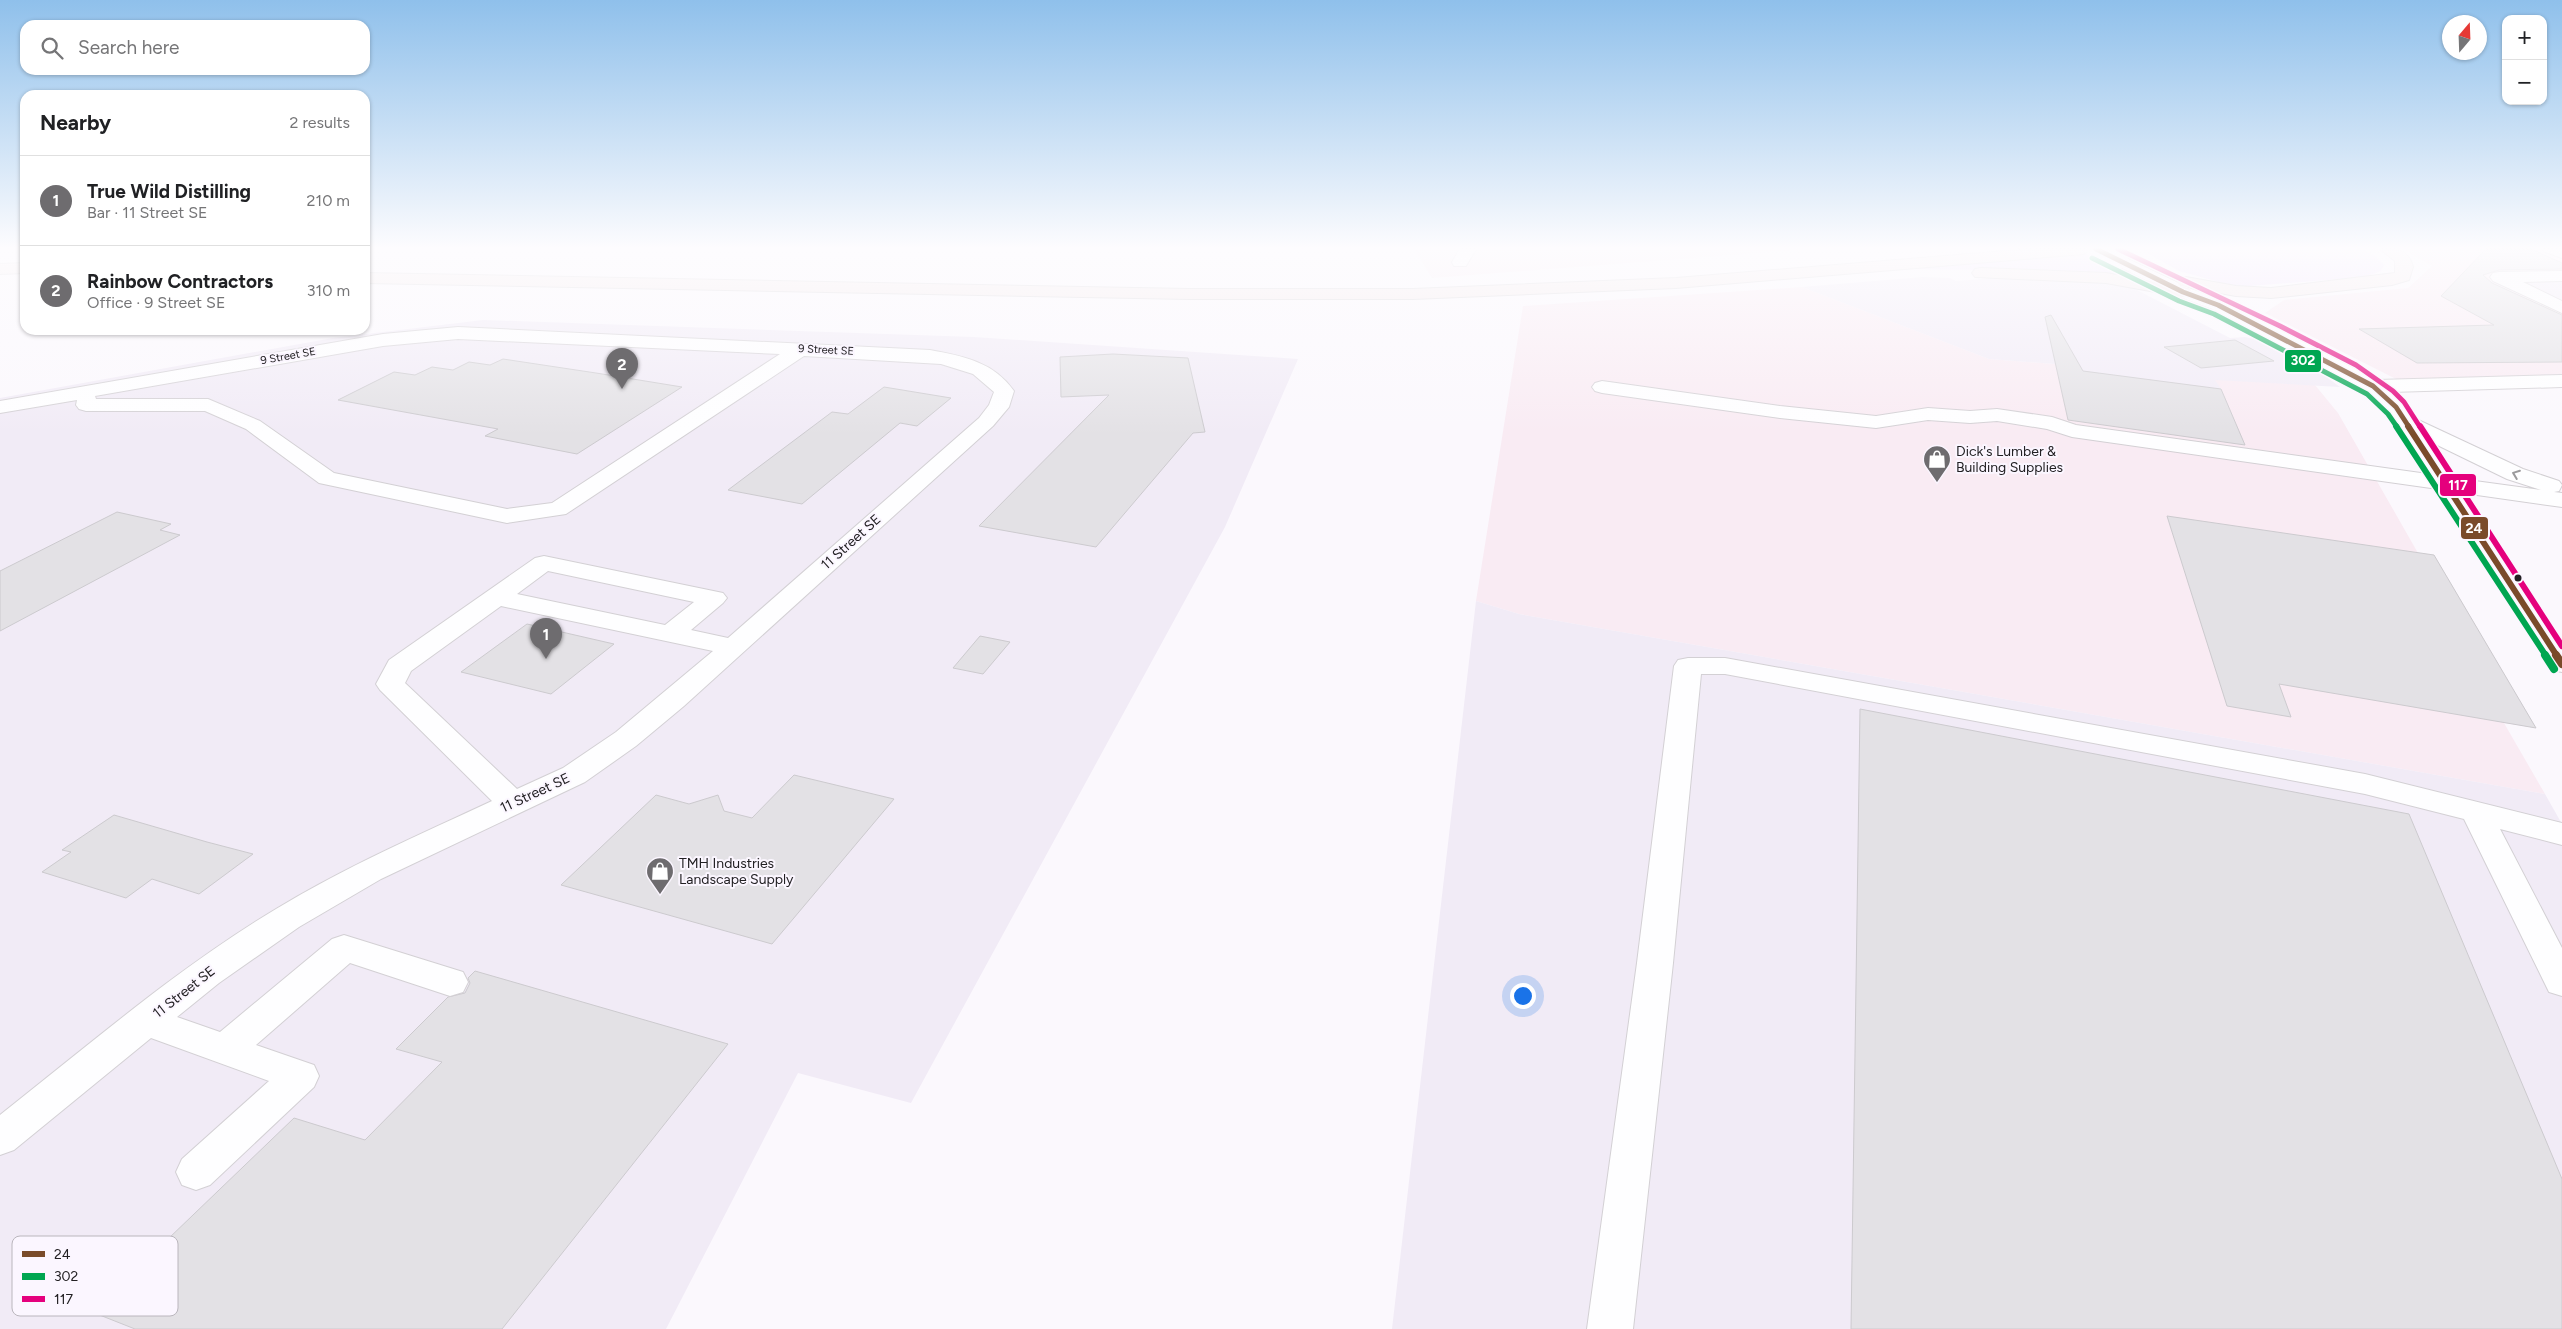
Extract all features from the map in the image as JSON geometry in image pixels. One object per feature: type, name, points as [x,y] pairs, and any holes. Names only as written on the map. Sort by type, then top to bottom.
[{"type":"street","points":[[2230,311],[2327,360],[2373,386],[2396,407],[2562,664]]},
{"type":"street","name":"9 Street SE","points":[[0,407],[383,340],[458,333],[930,356],[964,362],[994,377]]},
{"type":"street","points":[[88,391],[86,406],[208,405],[253,425],[327,478],[507,516],[558,509],[801,349]]},
{"type":"street","name":"11 Street SE","points":[[0,1138],[206,973],[287,918],[369,871],[574,775],[626,739],[733,647],[986,422],[999,407],[1004,391],[994,377]]},
{"type":"street","points":[[2373,386],[2558,384]]},
{"type":"street","points":[[1602,387],[1780,412],[1876,422],[1928,414],[1970,417],[1998,428],[2055,436],[2072,431],[2562,500]]},
{"type":"street","points":[[2406,422],[2516,474],[2562,490]]},
{"type":"street","points":[[513,802],[390,684],[399,666],[544,563],[714,598],[670,634]]},
{"type":"street","points":[[496,596],[733,647]]},
{"type":"street","points":[[1610,1329],[1655,963],[1688,666],[1735,668],[2365,784],[2562,834]]},
{"type":"street","points":[[2475,811],[2562,982]]},
{"type":"street","points":[[226,1049],[344,948],[450,982]]},
{"type":"street","points":[[146,1021],[300,1076],[196,1172]]},
{"type":"shaded area","name":"Dick's Lumber & Building Supplies","points":[[1522,311],[1864,311],[1989,359],[2055,364],[2220,388],[2214,379],[2315,385],[2338,413],[2418,553],[2434,555],[2536,728],[2504,723],[2545,794],[1519,614],[1476,601]]},
{"type":"shaded area","points":[[1864,311],[2178,311],[2230,338],[2245,337],[2263,341],[2313,367],[2340,387],[2215,380],[2221,389],[2056,368],[2055,364],[1989,359]]},
{"type":"shaded area","points":[[2268,311],[2562,311],[2562,376],[2398,380],[2265,313]]},
{"type":"shaded area","points":[[483,320],[974,337],[1298,359],[1225,527],[911,1103],[798,1073],[666,1329],[0,1329],[0,398],[333,338]]},
{"type":"shaded area","points":[[1476,601],[1519,614],[2545,794],[2562,824],[2562,1329],[1392,1329]]},
{"type":"building","points":[[2468,311],[2553,311],[2562,315],[2562,362],[2417,363],[2359,329],[2494,325]]},
{"type":"building","points":[[2051,315],[2083,371],[2221,389],[2245,445],[2068,420],[2045,317]]},
{"type":"building","points":[[2235,340],[2274,361],[2201,368],[2164,347]]},
{"type":"building","points":[[1113,354],[1188,358],[1205,432],[1193,433],[1096,547],[979,526],[1109,395],[1061,397],[1060,357]]},
{"type":"building","points":[[503,359],[682,387],[577,454],[485,436],[498,429],[338,400],[394,372],[415,375],[432,367],[453,370],[469,362],[490,365]]},
{"type":"building","points":[[884,387],[951,398],[917,426],[900,423],[802,504],[728,490],[832,412],[848,414]]},
{"type":"building","points":[[117,512],[171,524],[160,530],[180,535],[0,631],[0,571]]},
{"type":"building","points":[[2167,516],[2434,555],[2536,728],[2279,684],[2291,717],[2227,706]]},
{"type":"building","points":[[527,624],[614,644],[551,694],[461,672]]},
{"type":"building","points":[[980,636],[1010,642],[983,674],[953,668]]},
{"type":"building","points":[[1860,709],[2409,814],[2562,1179],[2562,1329],[1851,1329]]},
{"type":"building","points":[[794,775],[894,799],[772,944],[561,885],[656,795],[689,804],[718,795],[724,811],[752,818]]},
{"type":"building","points":[[114,815],[253,854],[199,894],[152,879],[126,898],[42,872],[71,852],[62,850]]},
{"type":"building","points":[[475,971],[728,1044],[502,1329],[135,1329],[102,1316],[178,1316],[178,1236],[171,1236],[294,1118],[365,1140],[442,1062],[396,1049],[448,997],[465,993],[470,983],[468,978]]},
{"type":"transit line","name":"302","points":[[2206,311],[2367,394],[2388,414],[2554,669]]},
{"type":"transit line","name":"24","points":[[2230,311],[2327,360],[2373,386],[2396,407],[2562,664]]},
{"type":"transit line","name":"117","points":[[2251,311],[2356,365],[2382,382],[2404,402],[2562,646]]},
{"type":"place","name":"Rainbow Contractors","points":[[622,389]]},
{"type":"place","name":"Dick's Lumber & Building Supplies","points":[[1937,483]]},
{"type":"place","name":"True Wild Distilling","points":[[546,659]]},
{"type":"place","name":"TMH Industries Landscape Supply","points":[[660,895]]}]
